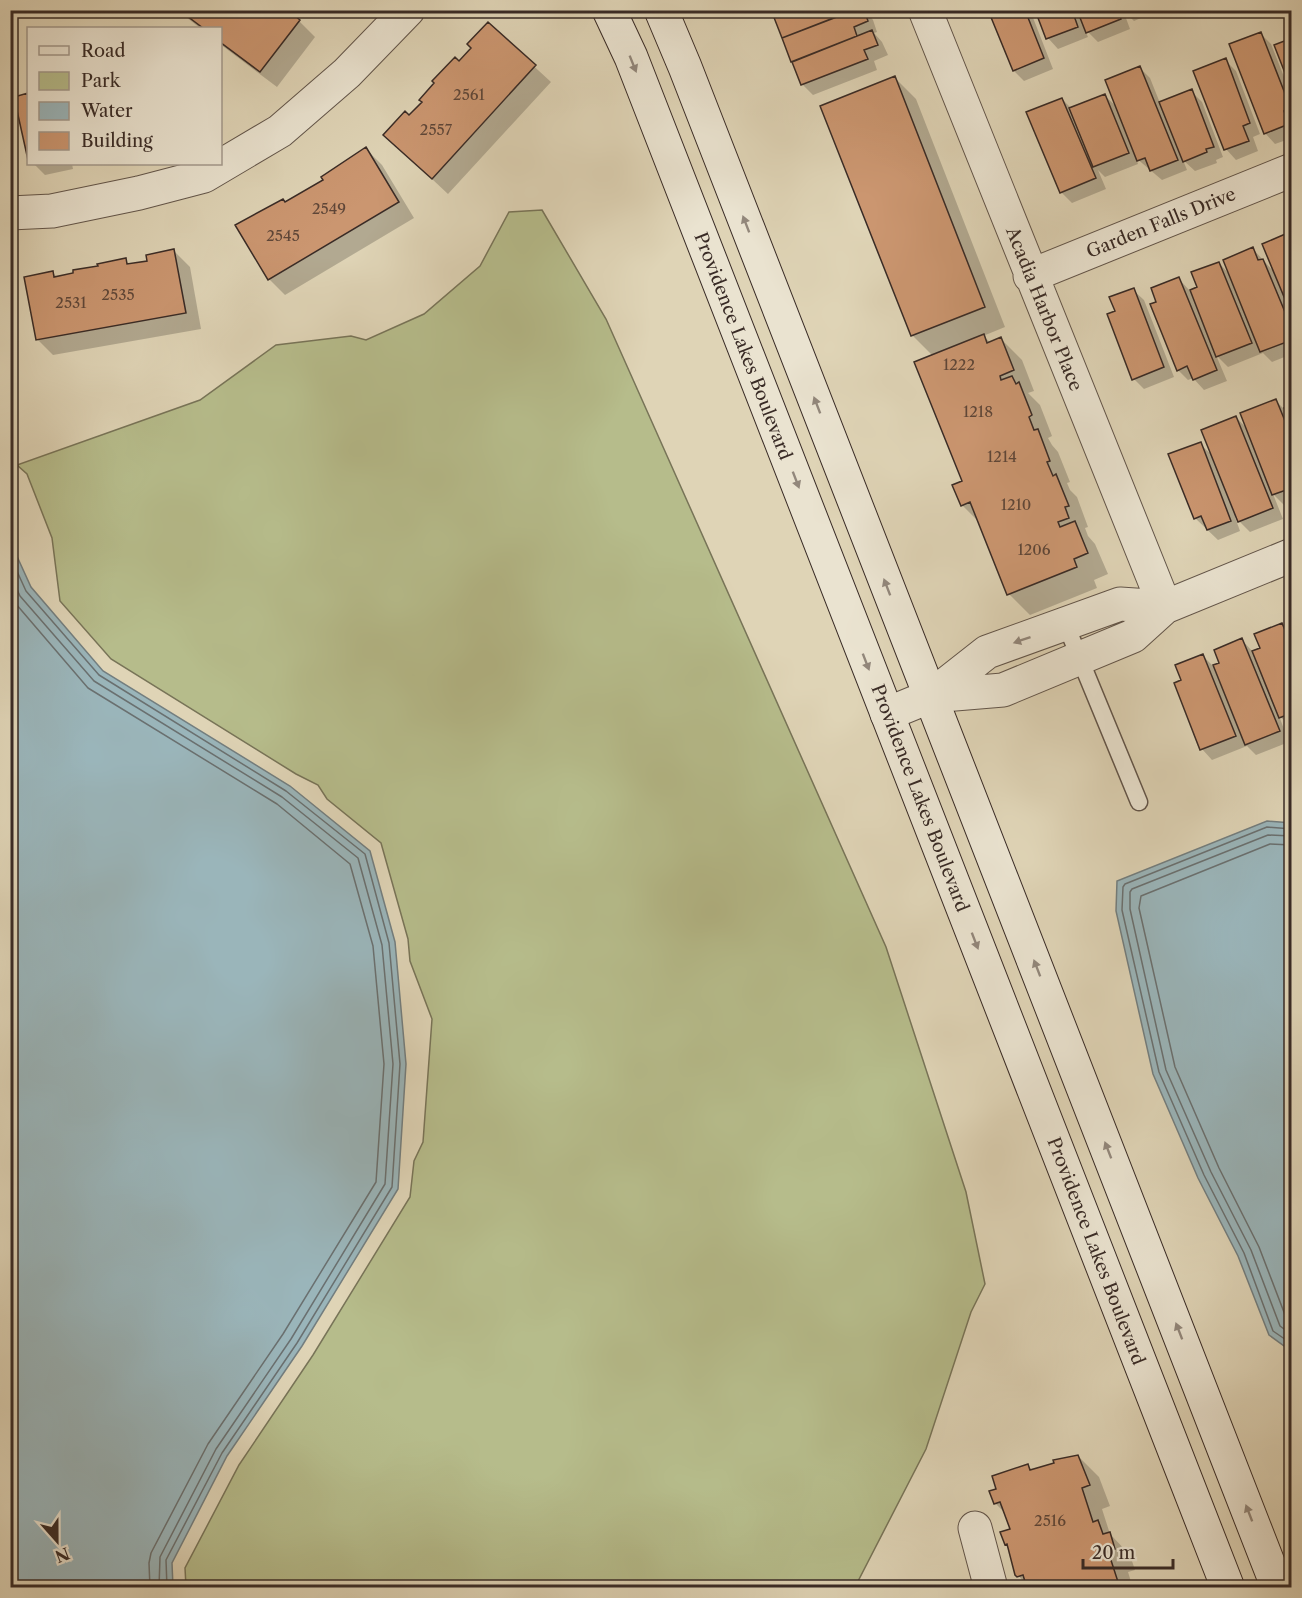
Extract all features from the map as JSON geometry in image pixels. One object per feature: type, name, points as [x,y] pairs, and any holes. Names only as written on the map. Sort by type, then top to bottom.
[{"type":"street","name":"Providence Lakes Boulevard","points":[[609,10],[631,57],[1228,1587]]},
{"type":"street","points":[[661,10],[1278,1587]]},
{"type":"street","name":"Acadia Harbor Place","points":[[925,10],[1165,607]]},
{"type":"street","points":[[10,213],[52,211],[139,193],[204,176],[280,131],[347,73],[396,15]]},
{"type":"street","name":"Garden Falls Drive","points":[[1030,276],[1292,170]]},
{"type":"street","points":[[931,696],[1003,690],[1133,636],[1165,607],[1292,555]]},
{"type":"street","points":[[887,714],[931,696],[987,652],[1120,604],[1165,607]]},
{"type":"street","points":[[975,1528],[991,1587]]},
{"type":"lane","points":[[1066,625],[1139,802]]},
{"type":"green space","points":[[542,210],[606,319],[886,947],[966,1192],[985,1284],[971,1312],[926,1449],[855,1587],[186,1587],[185,1568],[239,1465],[313,1355],[410,1197],[414,1161],[423,1142],[432,1019],[410,961],[408,939],[381,843],[327,799],[318,785],[296,774],[111,659],[60,601],[52,538],[27,474],[17,465],[200,400],[276,345],[351,336],[366,340],[424,314],[480,266],[509,212]]},
{"type":"water","points":[[10,541],[31,587],[103,671],[290,786],[370,851],[395,942],[406,1064],[398,1189],[302,1346],[227,1456],[172,1563],[173,1587],[11,1587]]},
{"type":"water","points":[[1267,821],[1292,823],[1291,1351],[1269,1335],[1238,1256],[1198,1178],[1153,1074],[1116,911],[1117,881]]},
{"type":"building","points":[[179,10],[288,10],[300,20],[260,72],[222,44],[222,27],[202,27]]},
{"type":"building","points":[[785,10],[854,10],[782,38],[773,15]]},
{"type":"building","points":[[855,10],[864,10],[868,21],[854,27],[857,36],[791,62],[782,38]]},
{"type":"building","points":[[988,10],[1025,10],[1044,58],[1013,71]]},
{"type":"building","points":[[1035,10],[1072,10],[1078,27],[1046,39]]},
{"type":"building","points":[[1077,10],[1118,10],[1121,19],[1086,33]]},
{"type":"building","points":[[488,22],[536,65],[432,179],[383,135],[405,111],[409,115],[422,102],[419,100],[434,83],[432,81],[455,57],[459,61],[471,48],[467,44]]},
{"type":"building","points":[[872,30],[878,45],[864,50],[868,59],[801,85],[792,62]]},
{"type":"building","points":[[1261,32],[1291,109],[1284,111],[1289,124],[1264,134],[1229,44]]},
{"type":"building","points":[[1292,38],[1292,91],[1274,45]]},
{"type":"building","points":[[1226,58],[1250,123],[1243,126],[1249,141],[1224,150],[1193,71]]},
{"type":"building","points":[[1140,66],[1178,160],[1150,171],[1145,158],[1137,161],[1105,80]]},
{"type":"building","points":[[895,76],[985,307],[911,336],[820,106]]},
{"type":"building","points":[[1192,89],[1214,147],[1183,162],[1159,102]]},
{"type":"building","points":[[27,93],[27,156],[14,97]]},
{"type":"building","points":[[1105,94],[1129,153],[1093,167],[1069,108]]},
{"type":"building","points":[[1062,98],[1096,178],[1060,193],[1026,112]]},
{"type":"building","points":[[366,147],[399,202],[268,280],[235,225],[283,199],[285,202],[323,180],[321,177]]},
{"type":"building","points":[[1290,232],[1292,235],[1292,316],[1262,244]]},
{"type":"building","points":[[1253,247],[1258,260],[1263,259],[1292,329],[1292,340],[1260,352],[1223,260]]},
{"type":"building","points":[[174,249],[186,313],[36,340],[24,277],[53,271],[54,277],[73,273],[73,270],[126,258],[127,264],[147,261],[146,255]]},
{"type":"building","points":[[1219,262],[1252,343],[1216,357],[1190,290],[1197,287],[1191,272]]},
{"type":"building","points":[[1179,277],[1217,370],[1193,380],[1187,366],[1177,371],[1150,304],[1156,302],[1151,288]]},
{"type":"building","points":[[1134,288],[1164,367],[1132,380],[1107,314],[1115,311],[1109,297]]},
{"type":"building","points":[[984,334],[987,343],[1001,337],[1014,370],[1000,376],[1001,380],[1012,376],[1016,384],[1019,382],[1032,415],[1029,417],[1034,430],[1038,429],[1050,461],[1047,462],[1053,476],[1056,474],[1069,506],[1065,507],[1069,518],[1058,522],[1060,527],[1075,521],[1088,553],[1074,559],[1077,567],[1007,595],[970,502],[961,506],[952,485],[962,481],[914,362]]},
{"type":"building","points":[[1276,399],[1292,438],[1292,488],[1272,495],[1240,413]]},
{"type":"building","points":[[1292,405],[1292,427],[1284,408]]},
{"type":"building","points":[[1236,416],[1273,508],[1238,522],[1201,430]]},
{"type":"building","points":[[1201,442],[1231,521],[1207,530],[1201,516],[1194,519],[1168,454]]},
{"type":"building","points":[[1292,618],[1292,635],[1286,620]]},
{"type":"building","points":[[1282,623],[1292,647],[1292,713],[1279,718],[1252,651],[1260,648],[1254,634]]},
{"type":"building","points":[[1242,638],[1280,731],[1245,745],[1213,665],[1219,663],[1214,650]]},
{"type":"building","points":[[1203,654],[1236,736],[1200,750],[1174,683],[1181,680],[1175,665]]},
{"type":"building","points":[[1078,1455],[1090,1485],[1082,1488],[1093,1522],[1098,1520],[1103,1534],[1110,1532],[1115,1549],[1108,1551],[1120,1588],[1027,1588],[1023,1575],[1017,1577],[1015,1575],[1007,1544],[1005,1545],[1000,1532],[1010,1529],[1000,1502],[994,1504],[989,1491],[996,1489],[992,1476],[1028,1464],[1030,1470],[1054,1463],[1053,1460]]}]
